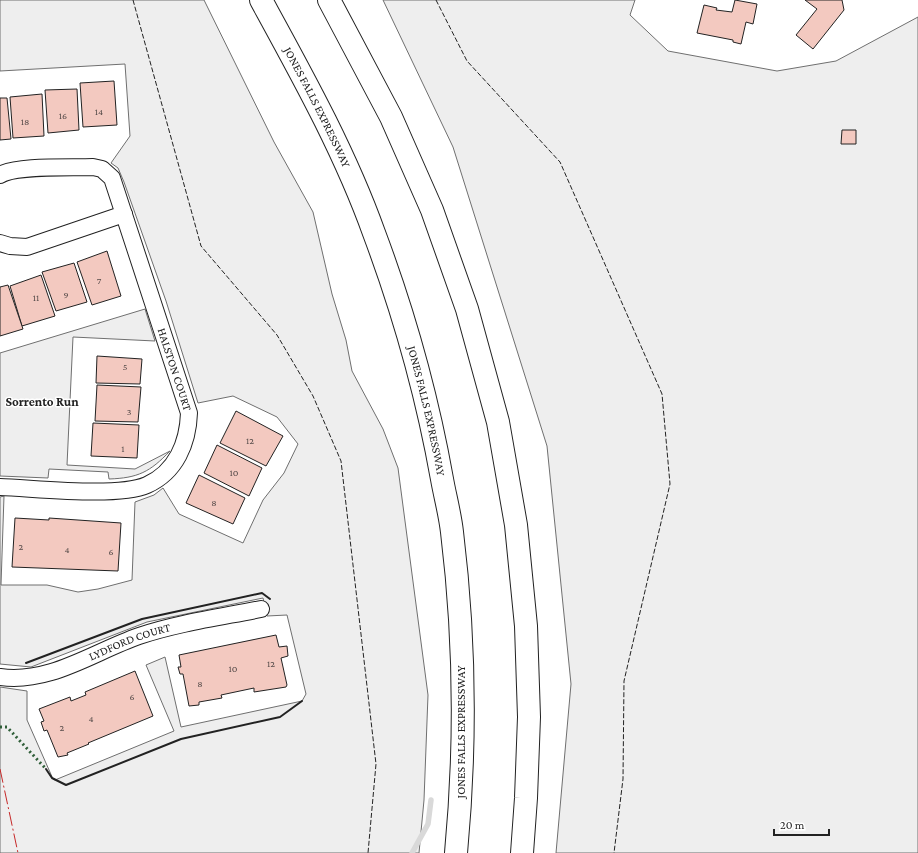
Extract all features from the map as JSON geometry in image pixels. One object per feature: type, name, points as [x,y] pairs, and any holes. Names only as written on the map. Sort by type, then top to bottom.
[{"type":"highway","name":"JONES FALLS EXPRESSWAY","points":[[261,0],[333,138],[374,231],[406,325],[434,435],[452,531],[460,629],[463,726],[461,797],[456,853]]},
{"type":"highway","points":[[329,0],[390,117],[432,210],[467,309],[498,422],[516,525],[526,626],[529,717],[522,853]]},
{"type":"street","name":"HALSTON COURT","points":[[0,174],[22,169],[93,167],[102,169],[112,178],[186,397],[190,413],[189,427],[184,446],[176,460],[161,476],[146,486],[121,491],[0,487]]},
{"type":"street","points":[[0,242],[10,246],[27,247],[124,214]]},
{"type":"street","name":"LYDFORD COURT","points":[[0,676],[16,679],[41,675],[139,636],[261,609]]},
{"type":"shaded area","points":[[0,0],[204,0],[274,142],[313,212],[332,294],[346,340],[352,371],[383,429],[398,468],[428,695],[424,800],[419,853],[0,853],[0,687],[27,691],[27,720],[53,779],[55,780],[174,731],[146,665],[165,657],[181,727],[302,701],[306,694],[287,615],[267,616],[263,598],[147,622],[31,667],[0,664],[0,497],[4,496],[1,585],[47,585],[78,592],[98,589],[132,580],[135,502],[154,495],[163,488],[179,514],[243,543],[263,500],[284,473],[298,444],[277,417],[233,396],[198,403],[166,301],[124,182],[118,168],[111,163],[130,136],[125,64],[0,71]]},
{"type":"shaded area","points":[[383,0],[635,0],[630,15],[668,51],[777,71],[836,61],[918,17],[918,853],[556,853],[571,684],[547,446],[453,147]]},
{"type":"shaded area","points":[[145,309],[155,341],[73,337],[67,465],[135,469],[170,451],[150,469],[128,477],[109,479],[108,472],[49,469],[48,478],[0,476],[0,353]]},
{"type":"building","points":[[735,0],[757,4],[753,24],[746,22],[741,44],[733,42],[733,40],[697,33],[704,5],[717,8],[716,10],[732,12]]},
{"type":"building","points":[[805,0],[842,0],[844,10],[813,49],[796,35],[817,9]]},
{"type":"building","points":[[114,81],[117,125],[83,127],[80,83]]},
{"type":"building","points":[[77,89],[79,130],[48,133],[45,90]]},
{"type":"building","points":[[42,94],[44,136],[13,138],[10,97]]},
{"type":"building","points":[[0,98],[7,98],[11,139],[0,140]]},
{"type":"building","points":[[842,130],[856,130],[856,144],[841,144]]},
{"type":"building","points":[[107,251],[121,296],[92,305],[77,262]]},
{"type":"building","points":[[74,263],[87,302],[56,311],[42,272]]},
{"type":"building","points":[[41,275],[55,316],[22,326],[10,286]]},
{"type":"building","points":[[8,285],[23,329],[0,336],[0,287]]},
{"type":"building","points":[[97,356],[142,359],[140,384],[96,383]]},
{"type":"building","points":[[97,385],[141,387],[138,422],[95,421]]},
{"type":"building","points":[[236,411],[283,436],[266,466],[220,443]]},
{"type":"building","points":[[93,423],[139,425],[137,458],[91,456]]},
{"type":"building","points":[[217,445],[262,468],[249,496],[204,473]]},
{"type":"building","points":[[199,475],[245,498],[233,524],[186,503]]},
{"type":"building","points":[[15,518],[49,520],[49,518],[121,523],[118,571],[12,567]]},
{"type":"building","points":[[276,635],[279,647],[287,646],[288,656],[281,658],[287,685],[286,687],[254,692],[254,688],[221,695],[222,698],[199,702],[199,705],[189,706],[183,674],[180,674],[178,667],[181,667],[179,655]]},
{"type":"building","points":[[135,671],[153,716],[88,743],[89,744],[67,753],[68,755],[58,757],[47,730],[44,731],[41,722],[44,721],[39,709],[70,697],[71,701],[86,695],[85,692]]},
{"type":"waterway","points":[[412,853],[428,824],[431,800]]},
{"type":"hedge","points":[[0,727],[7,727],[46,769]]},
{"type":"fence","points":[[133,0],[201,246],[277,335],[313,396],[341,461],[376,764],[368,853]]},
{"type":"fence","points":[[436,0],[467,61],[560,162],[662,394],[670,484],[624,681],[623,779],[614,853]]},
{"type":"wall","points":[[26,663],[142,619],[262,593],[270,599]]},
{"type":"wall","points":[[46,769],[52,778],[66,785],[181,739],[280,717],[302,701]]},
{"type":"power","points":[[0,769],[18,853]]},
{"type":"district","name":"Sorrento Run","points":[[42,401]]}]
